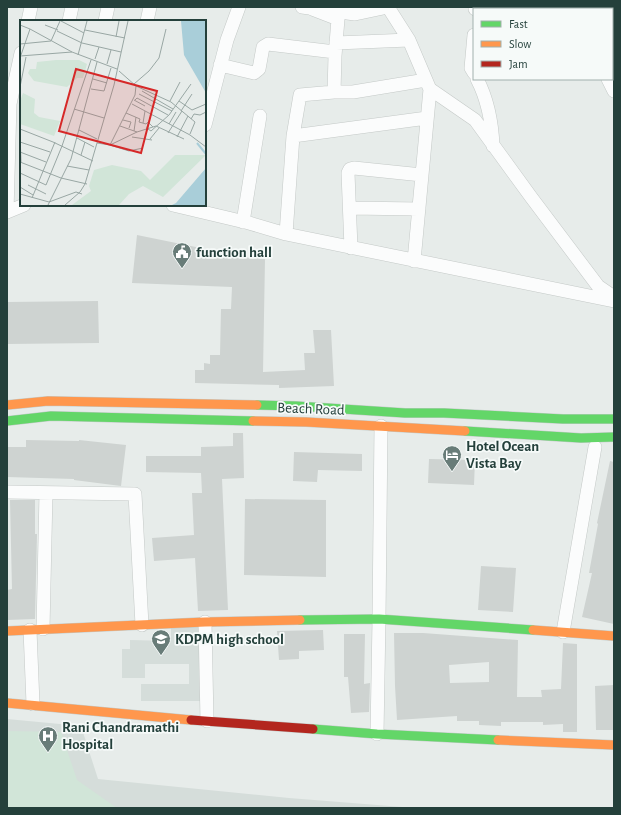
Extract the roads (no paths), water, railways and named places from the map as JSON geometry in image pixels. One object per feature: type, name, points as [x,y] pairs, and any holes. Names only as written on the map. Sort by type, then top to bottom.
[{"type":"street","points":[[28,20],[31,7]]},
{"type":"street","points":[[68,20],[72,7]]},
{"type":"street","points":[[105,20],[108,7]]},
{"type":"street","points":[[147,20],[150,7]]},
{"type":"street","points":[[206,121],[227,40],[239,7]]},
{"type":"street","points":[[309,8],[355,14],[388,7],[409,40],[428,85],[427,118],[414,261]]},
{"type":"street","points":[[309,8],[338,19],[334,92]]},
{"type":"street","points":[[220,65],[254,73],[258,68],[264,47],[268,44],[336,47],[409,40]]},
{"type":"street","points":[[473,47],[471,68],[473,71]]},
{"type":"street","points":[[20,58],[10,104],[15,131],[7,212],[22,206]]},
{"type":"street","points":[[478,80],[482,89],[492,122],[493,146]]},
{"type":"street","points":[[608,80],[614,92]]},
{"type":"street","points":[[286,234],[293,136],[300,95],[428,85],[475,120],[598,286],[614,297]]},
{"type":"street","points":[[243,222],[260,116]]},
{"type":"street","points":[[293,136],[427,118]]},
{"type":"street","points":[[351,248],[348,173],[350,169],[354,168],[422,175]]},
{"type":"street","points":[[181,206],[286,234],[614,301]]},
{"type":"street","points":[[350,208],[419,209]]},
{"type":"street","name":"Beach Road","points":[[7,405],[48,401],[296,406],[405,413],[444,413],[564,419],[614,419]]},
{"type":"street","name":"Beach Road","points":[[7,421],[52,416],[306,422],[581,438],[614,437]]},
{"type":"street","points":[[377,734],[381,426]]},
{"type":"street","points":[[563,632],[595,447]]},
{"type":"street","points":[[7,492],[135,494],[142,625]]},
{"type":"street","points":[[33,704],[46,493]]},
{"type":"street","points":[[7,630],[37,630],[205,622],[379,619],[614,636]]},
{"type":"street","points":[[205,622],[207,721]]},
{"type":"street","points":[[7,703],[33,704],[207,721],[377,734],[614,745]]},
{"type":"place","name":"function hall","points":[[182,269]]},
{"type":"place","name":"Hotel Ocean Vista Bay","points":[[452,472]]},
{"type":"place","name":"KDPM high school","points":[[161,656]]},
{"type":"place","name":"Rani Chandramathi Hospital","points":[[48,753]]}]
